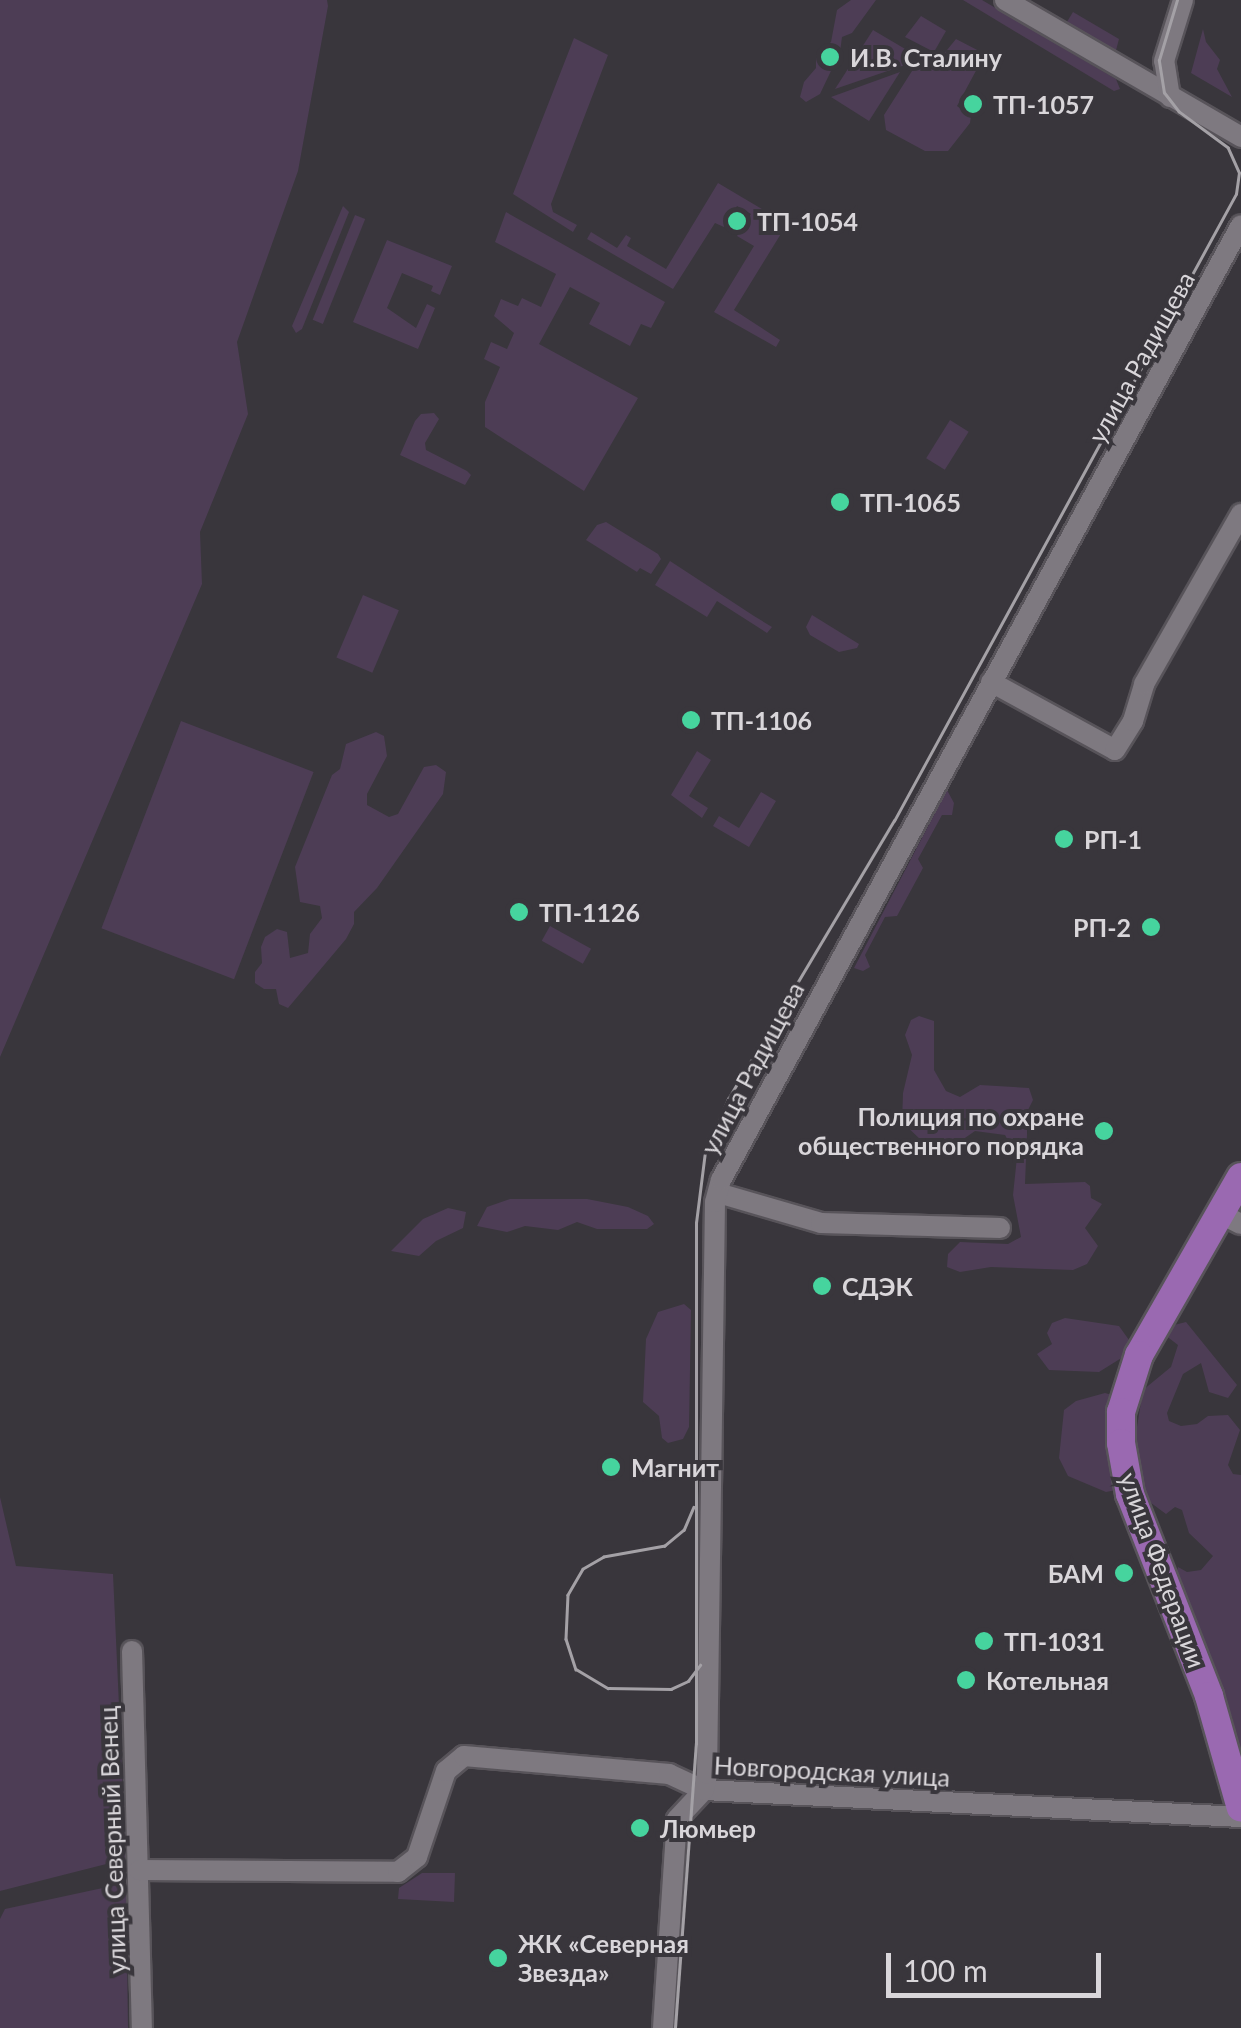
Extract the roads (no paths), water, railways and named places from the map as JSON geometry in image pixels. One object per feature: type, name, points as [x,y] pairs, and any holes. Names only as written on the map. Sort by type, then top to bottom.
[{"type":"main road","name":"улица Федерации","points":[[1241,1177],[1231,1219],[1134,1368],[1122,1412],[1121,1444],[1130,1494],[1210,1696],[1241,1808]]},
{"type":"street","points":[[1006,0],[1241,137]]},
{"type":"street","points":[[1170,97],[1164,61],[1182,0]]},
{"type":"street","name":"улица Радищева","points":[[704,1790],[718,1192],[730,1159],[1241,226]]},
{"type":"street","points":[[991,682],[1115,750],[1133,721],[1144,684],[1241,514]]},
{"type":"street","points":[[718,1192],[822,1223],[1000,1228]]},
{"type":"street","name":"улица Северный Венец","points":[[132,1651],[142,2028]]},
{"type":"street","name":"Новгородская улица","points":[[138,1870],[398,1872],[417,1856],[446,1771],[464,1756],[669,1774],[704,1790],[1241,1817]]},
{"type":"street","points":[[663,2028],[678,1820],[704,1790]]},
{"type":"tram line","points":[[675,2028],[696,1744],[696,1223],[705,1152],[728,1099],[894,821],[1236,194],[1239,173],[1228,148],[1179,112],[1164,93],[1159,60],[1177,0]]},
{"type":"tram line","points":[[694,1507],[684,1530],[665,1546],[604,1557],[583,1569],[568,1595],[566,1639],[576,1669],[608,1688],[671,1689],[688,1681],[700,1665]]},
{"type":"place","name":"И.В. Сталину","points":[[830,57]]},
{"type":"place","name":"ТП-1057","points":[[973,104]]},
{"type":"place","name":"ТП-1054","points":[[737,221]]},
{"type":"place","name":"ТП-1065","points":[[840,502]]},
{"type":"place","name":"ТП-1106","points":[[691,720]]},
{"type":"place","name":"РП-1","points":[[1064,839]]},
{"type":"place","name":"ТП-1126","points":[[519,912]]},
{"type":"place","name":"РП-2","points":[[1151,927]]},
{"type":"place","name":"Полиция по охране общественного порядка","points":[[1104,1131]]},
{"type":"place","name":"СДЭК","points":[[822,1286]]},
{"type":"place","name":"Магнит","points":[[611,1467]]},
{"type":"place","name":"БАМ","points":[[1124,1573]]},
{"type":"place","name":"ТП-1031","points":[[984,1641]]},
{"type":"place","name":"Котельная","points":[[966,1680]]},
{"type":"place","name":"Люмьер","points":[[640,1828]]},
{"type":"place","name":"ЖК «Северная Звезда»","points":[[498,1958]]}]
